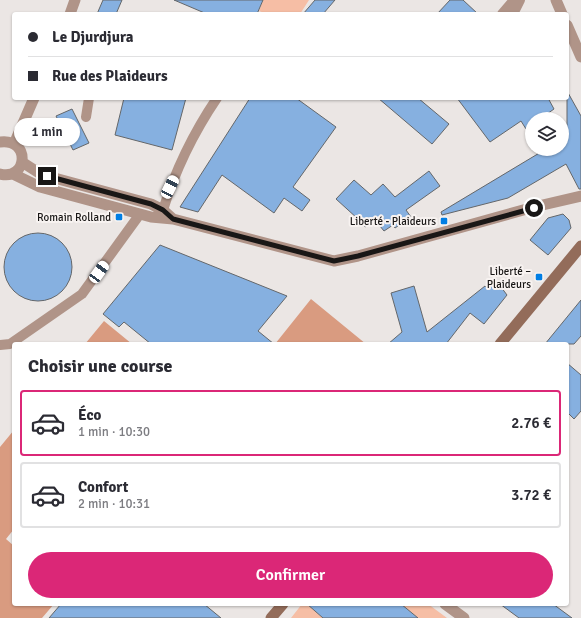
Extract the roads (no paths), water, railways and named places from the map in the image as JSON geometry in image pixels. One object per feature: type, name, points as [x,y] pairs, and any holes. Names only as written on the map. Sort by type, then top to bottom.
[{"type":"main road","points":[[502,342],[581,246]]},
{"type":"main road","points":[[271,618],[281,606]]},
{"type":"street","points":[[71,12],[75,0]]},
{"type":"street","points":[[556,0],[561,12]]},
{"type":"street","points":[[569,29],[581,56]]},
{"type":"street","points":[[14,144],[33,100]]},
{"type":"street","points":[[0,142],[8,141],[14,144],[20,149],[22,154],[20,168],[13,174],[5,176],[0,174]]},
{"type":"street","points":[[22,162],[39,173],[47,176],[137,200],[163,210],[173,219]]},
{"type":"street","points":[[13,174],[40,187],[151,217],[173,219],[325,259],[339,261],[581,196]]},
{"type":"street","points":[[448,606],[464,618]]},
{"type":"lane","points":[[504,12],[514,0]]},
{"type":"lane","points":[[514,12],[520,0]]},
{"type":"lane","points":[[86,117],[89,100]]},
{"type":"lane","points":[[163,210],[170,187],[203,118],[216,100]]},
{"type":"lane","points":[[13,342],[82,294],[140,214]]},
{"type":"lane","points":[[0,346],[12,343]]},
{"type":"place","name":"Romain Rolland","points":[[119,217]]},
{"type":"place","name":"Liberté - Plaideurs","points":[[444,221]]},
{"type":"place","name":"Liberté – Plaideurs","points":[[539,277]]}]
